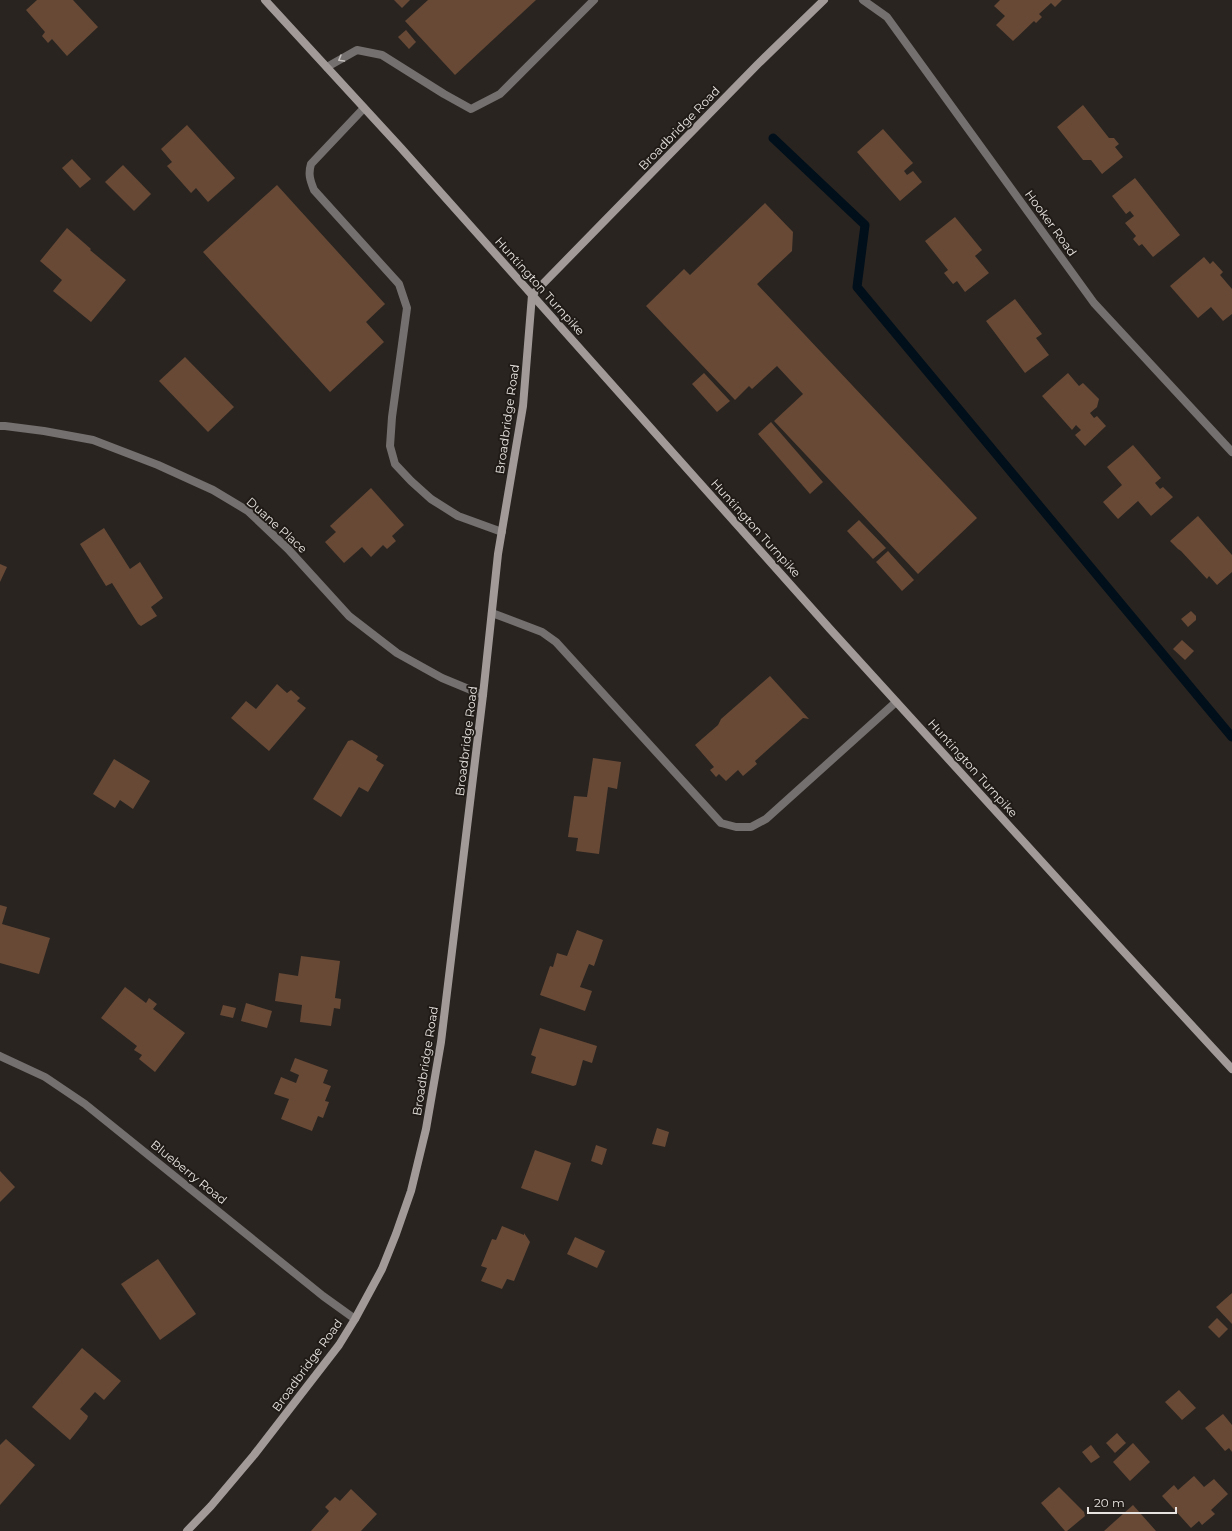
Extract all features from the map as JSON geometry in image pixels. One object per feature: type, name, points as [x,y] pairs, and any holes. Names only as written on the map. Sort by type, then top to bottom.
[{"type":"main road","name":"Huntington Turnpike","points":[[265,0],[364,108],[896,702],[1232,1069]]},
{"type":"main road","name":"Broadbridge Road","points":[[187,1531],[211,1506],[254,1455],[339,1345],[382,1269],[411,1190],[426,1129],[441,1042],[502,532],[523,406],[532,295],[758,64],[824,0]]},
{"type":"street","points":[[327,67],[357,50],[382,55],[471,109],[500,94],[594,0]]},
{"type":"street","name":"Hooker Road","points":[[863,0],[887,17],[1094,303],[1232,452]]},
{"type":"street","points":[[364,108],[311,164],[309,172],[310,181],[314,190],[398,284],[407,308],[392,417],[390,446],[395,464],[431,499],[458,516],[502,532]]},
{"type":"street","name":"Duane Place","points":[[0,426],[44,431],[93,440],[158,465],[213,490],[248,511],[288,549],[349,616],[397,653],[442,678],[483,695]]},
{"type":"street","points":[[492,613],[542,632],[556,642],[721,823],[736,827],[751,827],[766,819],[896,702]]},
{"type":"street","name":"Blueberry Road","points":[[0,1056],[44,1077],[85,1104],[323,1296],[355,1319]]},
{"type":"building","points":[[37,0],[73,0],[98,27],[67,56],[52,39],[48,43],[42,36],[45,32],[26,10]]},
{"type":"building","points":[[394,0],[410,0],[402,8]]},
{"type":"building","points":[[428,0],[536,0],[455,75],[405,21]]},
{"type":"building","points":[[1000,0],[1062,0],[1055,7],[1051,3],[1039,14],[1042,17],[1036,23],[1034,21],[1013,41],[996,25],[1005,16],[994,6]]},
{"type":"building","points":[[406,30],[416,42],[409,49],[398,37]]},
{"type":"building","points":[[1083,105],[1109,138],[1114,138],[1119,144],[1115,147],[1123,157],[1102,174],[1091,160],[1083,160],[1057,127]]},
{"type":"building","points":[[187,125],[235,178],[208,202],[196,188],[191,193],[167,166],[172,162],[161,149]]},
{"type":"building","points":[[883,129],[913,163],[904,171],[907,175],[913,171],[922,182],[900,201],[857,152]]},
{"type":"building","points":[[72,159],[91,179],[80,188],[62,168]]},
{"type":"building","points":[[123,165],[151,194],[134,211],[105,182]]},
{"type":"building","points":[[1135,178],[1180,235],[1153,257],[1142,244],[1139,246],[1133,239],[1136,236],[1125,223],[1134,216],[1130,211],[1126,214],[1112,196]]},
{"type":"building","points":[[277,185],[385,304],[366,322],[384,342],[330,392],[203,252]]},
{"type":"building","points":[[765,203],[793,232],[792,251],[757,284],[977,518],[918,574],[774,421],[803,394],[777,366],[752,389],[749,386],[735,400],[646,306],[684,269],[690,275]]},
{"type":"building","points":[[955,217],[982,250],[975,256],[989,273],[965,292],[957,281],[953,284],[944,273],[948,270],[925,241]]},
{"type":"building","points":[[67,228],[91,249],[90,250],[126,280],[91,322],[53,291],[62,280],[40,261]]},
{"type":"building","points":[[1204,257],[1210,264],[1213,261],[1223,272],[1220,275],[1232,289],[1232,314],[1223,321],[1211,307],[1198,318],[1170,286]]},
{"type":"building","points":[[1015,299],[1042,334],[1036,338],[1049,355],[1025,373],[986,321]]},
{"type":"building","points":[[185,357],[234,407],[208,432],[159,381]]},
{"type":"building","points":[[704,373],[730,401],[717,412],[692,384]]},
{"type":"building","points":[[1068,373],[1079,386],[1083,383],[1099,399],[1097,407],[1090,413],[1094,418],[1097,416],[1106,426],[1085,446],[1075,435],[1081,430],[1076,425],[1072,430],[1042,396]]},
{"type":"building","points":[[771,422],[823,482],[810,494],[758,434]]},
{"type":"building","points":[[1133,445],[1161,478],[1155,483],[1160,489],[1163,487],[1173,497],[1151,516],[1138,501],[1118,519],[1103,502],[1122,485],[1107,467]]},
{"type":"building","points":[[371,488],[404,525],[392,536],[396,541],[387,549],[383,545],[371,557],[362,547],[344,563],[325,542],[336,532],[330,526]]},
{"type":"building","points":[[1198,516],[1232,555],[1232,572],[1217,585],[1209,576],[1207,579],[1170,541]]},
{"type":"building","points":[[859,520],[886,548],[873,559],[847,531]]},
{"type":"building","points":[[104,528],[130,569],[140,562],[163,598],[151,607],[157,616],[141,626],[138,624],[112,583],[106,586],[80,544]]},
{"type":"building","points":[[888,551],[914,580],[902,591],[876,562]]},
{"type":"building","points":[[0,564],[7,567],[0,582]]},
{"type":"building","points":[[1191,611],[1196,616],[1196,620],[1188,627],[1181,619]]},
{"type":"building","points":[[1182,640],[1194,651],[1185,660],[1173,649]]},
{"type":"building","points":[[770,676],[809,719],[803,718],[755,761],[757,764],[743,776],[738,770],[726,781],[719,774],[716,777],[710,770],[714,767],[695,745],[718,725],[721,719]]},
{"type":"building","points":[[277,684],[287,693],[291,690],[300,698],[297,701],[306,708],[269,751],[231,718],[246,701],[256,709]]},
{"type":"building","points":[[352,740],[378,756],[376,760],[384,765],[368,792],[359,787],[341,817],[313,799],[348,741]]},
{"type":"building","points":[[593,758],[621,762],[617,789],[608,787],[599,854],[576,851],[578,838],[568,837],[574,796],[587,797]]},
{"type":"building","points":[[114,759],[150,781],[133,809],[120,800],[115,808],[93,794]]},
{"type":"building","points":[[0,905],[7,907],[2,924],[50,938],[39,974],[0,963]]},
{"type":"building","points":[[577,930],[603,940],[594,966],[589,964],[580,987],[592,991],[585,1011],[540,995],[550,966],[553,967],[557,953],[567,956]]},
{"type":"building","points":[[301,956],[340,961],[335,998],[341,999],[340,1009],[334,1008],[331,1026],[300,1022],[302,1005],[275,1001],[279,973],[298,976]]},
{"type":"building","points":[[125,987],[146,1003],[149,998],[157,1004],[153,1009],[185,1033],[155,1072],[139,1059],[142,1055],[134,1050],[137,1046],[101,1018]]},
{"type":"building","points":[[246,1003],[272,1011],[267,1028],[241,1021]]},
{"type":"building","points":[[223,1005],[236,1008],[233,1018],[220,1015]]},
{"type":"building","points":[[540,1028],[597,1046],[592,1063],[583,1060],[576,1085],[573,1086],[531,1073],[536,1057],[531,1055]]},
{"type":"building","points":[[295,1058],[328,1070],[323,1083],[331,1086],[325,1101],[329,1102],[323,1118],[318,1116],[312,1131],[281,1119],[289,1099],[274,1094],[281,1077],[296,1083],[299,1075],[290,1071]]},
{"type":"building","points":[[657,1128],[669,1132],[665,1147],[652,1144]]},
{"type":"building","points":[[596,1145],[607,1149],[602,1165],[591,1161]]},
{"type":"building","points":[[535,1150],[571,1163],[558,1201],[521,1188]]},
{"type":"building","points":[[0,1171],[15,1187],[0,1202]]},
{"type":"building","points":[[502,1226],[524,1235],[524,1233],[530,1242],[514,1281],[507,1279],[502,1289],[481,1281],[487,1268],[481,1266],[492,1239],[496,1240]]},
{"type":"building","points":[[575,1237],[605,1251],[597,1268],[567,1254]]},
{"type":"building","points":[[158,1259],[196,1314],[160,1340],[121,1284]]},
{"type":"building","points":[[1232,1293],[1232,1324],[1216,1307]]},
{"type":"building","points":[[1217,1318],[1228,1329],[1219,1338],[1208,1327]]},
{"type":"building","points":[[82,1348],[121,1381],[104,1400],[95,1392],[80,1409],[88,1416],[70,1440],[32,1407]]},
{"type":"building","points":[[1179,1390],[1196,1408],[1182,1420],[1165,1402]]},
{"type":"building","points":[[1223,1414],[1232,1425],[1232,1452],[1229,1448],[1225,1451],[1205,1428]]},
{"type":"building","points":[[1117,1433],[1126,1443],[1115,1453],[1106,1443]]},
{"type":"building","points":[[6,1439],[35,1465],[0,1505],[0,1445]]},
{"type":"building","points":[[1133,1443],[1150,1462],[1130,1481],[1113,1462]]},
{"type":"building","points":[[1091,1445],[1100,1457],[1091,1463],[1082,1452]]},
{"type":"building","points":[[1194,1476],[1204,1487],[1214,1479],[1228,1494],[1211,1510],[1215,1514],[1202,1525],[1199,1521],[1191,1528],[1162,1496],[1174,1485],[1178,1490]]},
{"type":"building","points":[[1059,1487],[1084,1512],[1085,1516],[1067,1531],[1065,1531],[1041,1503]]},
{"type":"building","points":[[351,1489],[377,1514],[361,1531],[311,1531],[329,1511],[325,1507],[335,1497],[340,1501]]},
{"type":"building","points":[[1133,1505],[1156,1531],[1104,1531]]},
{"type":"waterway","points":[[773,138],[865,225],[857,287],[1232,737]]}]
